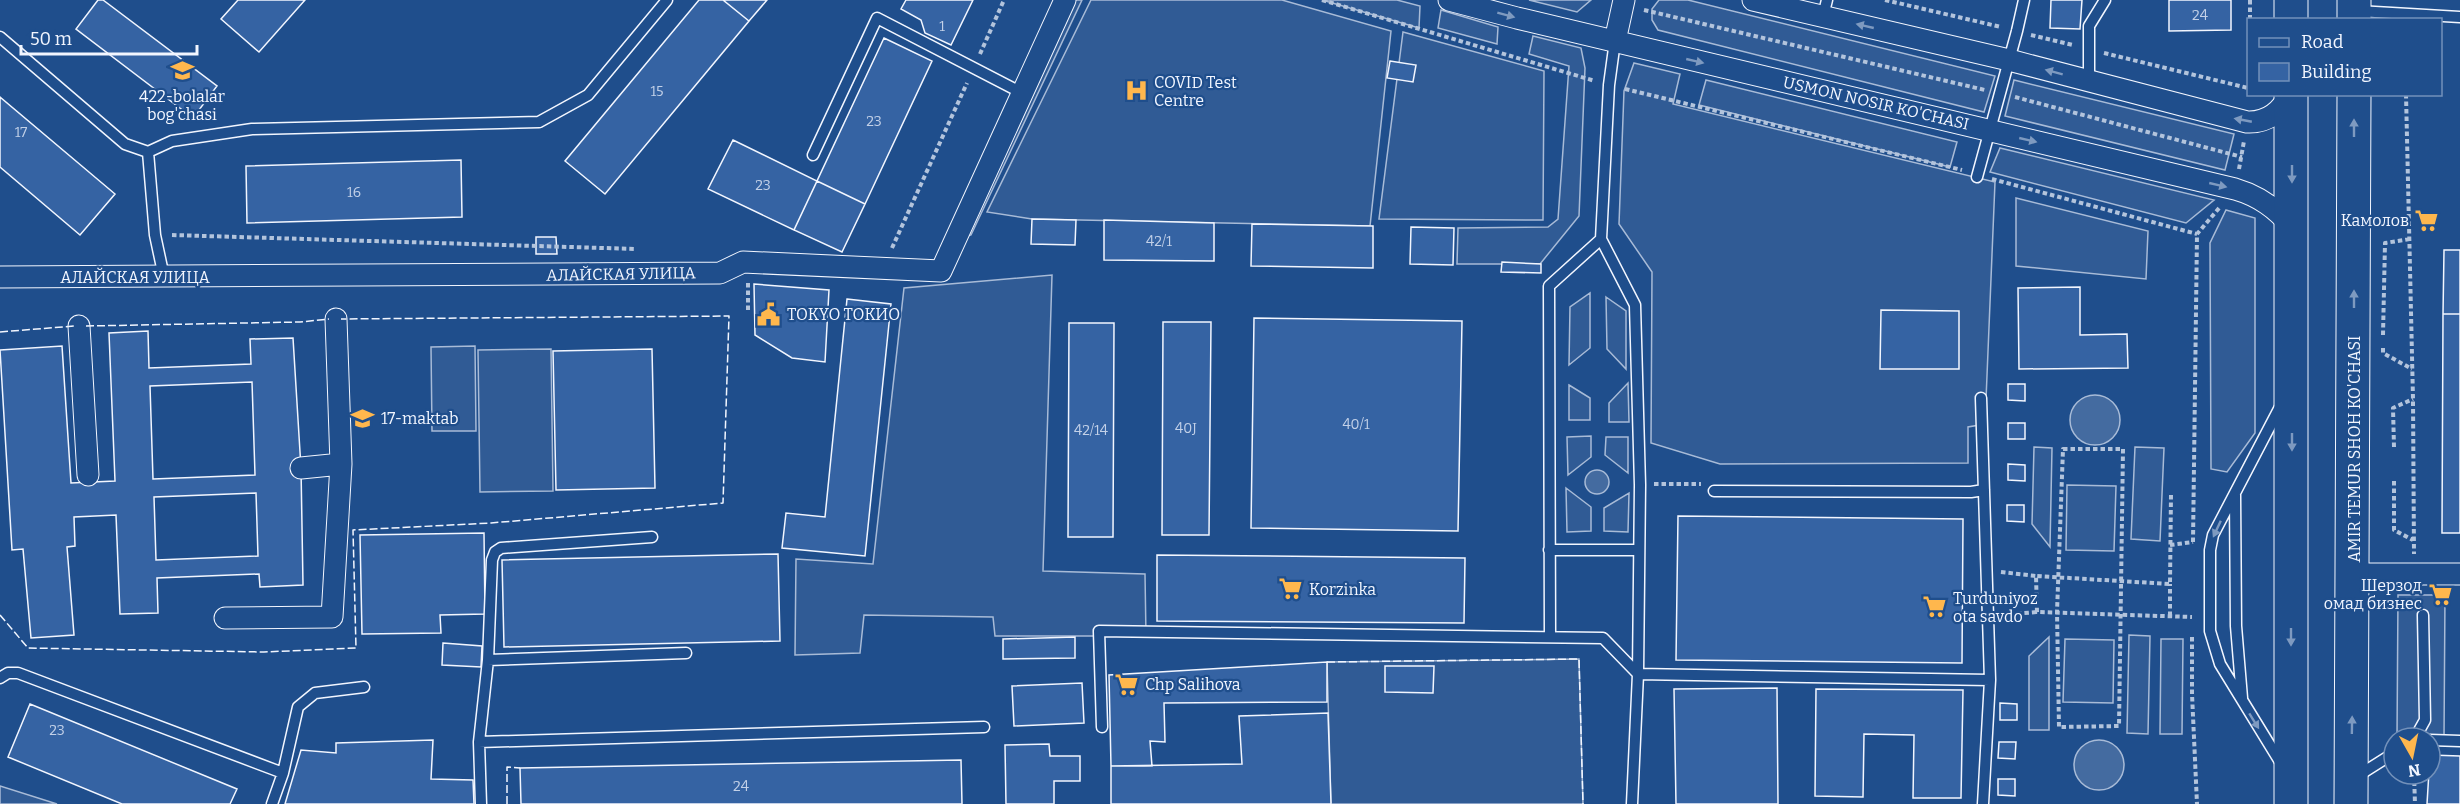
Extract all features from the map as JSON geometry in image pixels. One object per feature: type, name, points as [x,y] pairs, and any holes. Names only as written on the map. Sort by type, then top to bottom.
[{"type":"main road","points":[[2291,0],[2291,18]]},
{"type":"main road","points":[[2291,96],[2291,792]]},
{"type":"main road","name":"AMIR TEMUR SHOH KO'CHASI","points":[[2351,792],[2354,96]]},
{"type":"street","name":"АЛАЙСКАЯ УЛИЦА","points":[[0,277],[720,273],[742,262],[935,276],[1065,0]]},
{"type":"street","name":"USMON NOSIR KO'CHASI","points":[[1449,0],[2235,189],[2269,203],[2292,227]]},
{"type":"street","points":[[1764,1],[1825,8],[2009,60],[2247,122],[2269,118],[2290,96]]},
{"type":"street","points":[[1615,41],[1624,3]]},
{"type":"street","points":[[225,618],[332,616],[341,464],[336,319]]},
{"type":"street","points":[[79,326],[88,475]]},
{"type":"street","points":[[301,468],[341,464]]},
{"type":"street","points":[[2353,574],[2460,574]]},
{"type":"lane","points":[[0,37],[125,144],[148,152],[172,141],[252,129],[539,122],[588,95],[668,0]]},
{"type":"lane","points":[[1977,176],[2024,0]]},
{"type":"lane","points":[[2090,81],[2089,26],[2105,0]]},
{"type":"lane","points":[[2354,10],[2460,17]]},
{"type":"lane","points":[[813,155],[877,18],[1022,93]]},
{"type":"lane","points":[[1615,41],[1609,85],[1601,239],[1635,305],[1639,550],[1638,674],[1632,804]]},
{"type":"lane","points":[[148,152],[155,235],[164,277]]},
{"type":"lane","points":[[1550,637],[1549,286],[1601,239]]},
{"type":"lane","points":[[2291,792],[2220,664],[2210,631],[2210,550],[2213,535],[2292,384]]},
{"type":"lane","points":[[1981,398],[1990,680],[1983,804]]},
{"type":"lane","points":[[1714,491],[1971,492],[1984,490]]},
{"type":"lane","points":[[2235,491],[2236,626],[2242,701]]},
{"type":"lane","points":[[482,804],[479,742],[488,660],[492,560],[495,552],[501,548],[652,537]]},
{"type":"lane","points":[[1550,550],[1639,550]]},
{"type":"lane","points":[[2422,726],[2425,720],[2423,615]]},
{"type":"lane","points":[[1102,728],[1099,631],[1603,638],[1638,674],[1990,680]]},
{"type":"lane","points":[[488,660],[686,653]]},
{"type":"lane","points":[[0,678],[8,673],[18,673],[283,773]]},
{"type":"lane","points":[[272,804],[283,773],[298,706],[315,693],[364,687]]},
{"type":"lane","points":[[479,742],[984,727]]},
{"type":"lane","points":[[2442,740],[2460,741]]},
{"type":"lane","points":[[2351,792],[2382,764]]},
{"type":"path","points":[[975,64],[1004,0]]},
{"type":"path","points":[[1322,0],[1609,85],[1699,105],[2197,234]]},
{"type":"path","points":[[1885,0],[2247,88]]},
{"type":"path","points":[[2250,0],[2250,18]]},
{"type":"path","points":[[1624,3],[2000,93],[2242,157]]},
{"type":"path","points":[[888,257],[970,75]]},
{"type":"path","points":[[2406,96],[2413,399],[2414,573]]},
{"type":"path","points":[[2193,550],[2197,234],[2235,189],[2247,122]]},
{"type":"path","points":[[155,235],[639,249]]},
{"type":"path","points":[[2409,239],[2385,243],[2383,353],[2412,370]]},
{"type":"path","points":[[748,312],[749,291]]},
{"type":"path","points":[[2394,447],[2393,408],[2413,399]]},
{"type":"path","points":[[2063,449],[2123,449],[2120,581],[2119,726],[2059,727],[2057,612],[2063,449]]},
{"type":"path","points":[[2394,481],[2394,530],[2413,540]]},
{"type":"path","points":[[2170,616],[2171,495]]},
{"type":"path","points":[[2170,545],[2193,542]]},
{"type":"path","points":[[1999,572],[2170,584]]},
{"type":"path","points":[[2036,576],[2037,612]]},
{"type":"path","points":[[2192,606],[2192,694],[2197,804]]},
{"type":"path","points":[[1998,616],[2057,612],[2192,617]]},
{"type":"path","points":[[2414,786],[2415,804]]},
{"type":"shaded area","points":[[1067,0],[1082,0],[971,235],[952,241]]},
{"type":"shaded area","points":[[1091,0],[1282,0],[1391,31],[1370,226],[1032,219],[987,212]]},
{"type":"shaded area","points":[[1322,0],[1397,0],[1420,6],[1419,28]]},
{"type":"shaded area","points":[[1529,0],[1591,0],[1577,12]]},
{"type":"shaded area","points":[[1659,0],[1688,0],[1995,76],[1984,112],[1658,30],[1652,20],[1652,9]]},
{"type":"shaded area","points":[[1441,10],[1498,27],[1497,44],[1438,28]]},
{"type":"shaded area","points":[[1403,32],[1544,71],[1543,220],[1379,219]]},
{"type":"shaded area","points":[[1533,36],[1581,48],[1585,68],[1579,216],[1540,264],[1457,264],[1458,228],[1548,227],[1558,219],[1569,66],[1529,54]]},
{"type":"shaded area","points":[[1634,63],[1680,74],[1673,104],[1995,182],[1985,424],[1968,427],[1968,463],[1720,464],[1651,443],[1652,272],[1619,224],[1624,91]]},
{"type":"shaded area","points":[[1706,80],[1957,142],[1950,167],[1699,105]]},
{"type":"shaded area","points":[[2014,80],[2234,134],[2225,170],[2005,116]]},
{"type":"shaded area","points":[[2000,148],[2214,200],[2186,223],[1990,172]]},
{"type":"shaded area","points":[[2016,198],[2148,231],[2146,279],[2016,266]]},
{"type":"shaded area","points":[[2226,210],[2255,218],[2255,433],[2227,472],[2211,469],[2210,243]]},
{"type":"shaded area","points":[[1052,275],[1043,571],[1145,574],[1146,636],[995,636],[993,617],[864,615],[860,653],[795,655],[796,559],[873,564],[904,288]]},
{"type":"shaded area","points":[[1590,293],[1590,348],[1569,365],[1570,307]]},
{"type":"shaded area","points":[[1606,297],[1626,311],[1626,369],[1607,349]]},
{"type":"shaded area","points":[[475,346],[476,431],[432,431],[431,347]]},
{"type":"shaded area","points":[[551,349],[553,491],[480,492],[478,350]]},
{"type":"shaded area","points":[[1628,383],[1629,422],[1609,422],[1609,403]]},
{"type":"shaded area","points":[[1569,385],[1590,398],[1590,420],[1569,420]]},
{"type":"shaded area","points":[[2100,395],[2113,402],[2119,410],[2119,430],[2113,438],[2105,444],[2090,445],[2077,438],[2071,430],[2070,415],[2077,402],[2085,396]]},
{"type":"shaded area","points":[[1591,436],[1591,457],[1568,475],[1567,437]]},
{"type":"shaded area","points":[[1606,437],[1628,437],[1628,473],[1605,455]]},
{"type":"shaded area","points":[[2034,447],[2052,448],[2050,547],[2032,524]]},
{"type":"shaded area","points":[[2135,447],[2164,448],[2160,541],[2131,539]]},
{"type":"shaded area","points":[[1597,470],[1606,473],[1609,482],[1606,491],[1597,494],[1588,491],[1585,482],[1588,473]]},
{"type":"shaded area","points":[[2067,485],[2116,486],[2114,551],[2066,550]]},
{"type":"shaded area","points":[[1566,488],[1591,507],[1591,531],[1567,532]]},
{"type":"shaded area","points":[[1629,493],[1628,532],[1604,531],[1604,508]]},
{"type":"shaded area","points":[[2398,595],[2445,595],[2444,738],[2442,738],[2442,726],[2397,726]]},
{"type":"shaded area","points":[[2129,635],[2150,636],[2148,734],[2127,733]]},
{"type":"shaded area","points":[[2049,637],[2049,730],[2029,730],[2029,656]]},
{"type":"shaded area","points":[[2065,639],[2114,640],[2113,703],[2063,702]]},
{"type":"shaded area","points":[[2161,639],[2183,639],[2182,734],[2160,734]]},
{"type":"shaded area","points":[[1579,659],[1583,804],[1331,804],[1327,662]]},
{"type":"shaded area","points":[[2104,740],[2117,747],[2123,755],[2123,775],[2117,783],[2109,789],[2094,790],[2081,783],[2075,775],[2074,760],[2081,747],[2089,741]]},
{"type":"shaded area","points":[[0,786],[57,804],[0,804]]},
{"type":"building","points":[[98,0],[103,0],[217,86],[193,118],[76,29]]},
{"type":"building","points":[[238,0],[305,0],[259,52],[221,19]]},
{"type":"building","points":[[699,0],[723,0],[749,21],[605,194],[565,161]]},
{"type":"building","points":[[723,0],[767,0],[749,21]]},
{"type":"building","points":[[906,0],[973,0],[951,45],[925,33],[921,20],[901,9]]},
{"type":"building","points":[[2051,0],[2082,0],[2080,29],[2050,28]]},
{"type":"building","points":[[2169,0],[2231,0],[2231,30],[2169,31]]},
{"type":"building","points":[[884,38],[932,61],[865,204],[817,181]]},
{"type":"building","points":[[1390,61],[1416,65],[1413,82],[1387,78]]},
{"type":"building","points":[[0,97],[115,194],[80,235],[0,167]]},
{"type":"building","points":[[733,140],[817,181],[794,230],[708,189]]},
{"type":"building","points":[[461,160],[462,217],[247,223],[246,166]]},
{"type":"building","points":[[817,181],[865,204],[842,252],[794,230]]},
{"type":"building","points":[[1032,219],[1076,220],[1075,245],[1031,244]]},
{"type":"building","points":[[1104,220],[1214,223],[1214,261],[1104,260]]},
{"type":"building","points":[[1252,224],[1373,226],[1373,268],[1251,266]]},
{"type":"building","points":[[1411,227],[1454,228],[1453,265],[1410,264]]},
{"type":"building","points":[[536,237],[556,237],[557,254],[536,254]]},
{"type":"building","points":[[2444,250],[2460,250],[2460,314],[2443,314]]},
{"type":"building","points":[[1502,262],[1541,264],[1541,273],[1501,272]]},
{"type":"building","points":[[754,284],[829,290],[825,362],[792,358],[755,335]]},
{"type":"building","points":[[2080,287],[2080,335],[2127,334],[2128,368],[2019,369],[2018,288]]},
{"type":"building","points":[[847,299],[891,304],[865,556],[782,548],[786,513],[825,517]]},
{"type":"building","points":[[1881,310],[1959,311],[1959,369],[1880,369]]},
{"type":"building","points":[[2443,314],[2460,314],[2460,533],[2442,533]]},
{"type":"building","points":[[1254,318],[1462,321],[1458,531],[1251,528]]},
{"type":"building","points":[[1163,322],[1211,322],[1209,535],[1162,535]]},
{"type":"building","points":[[1069,323],[1114,323],[1113,537],[1068,537]]},
{"type":"building","points":[[148,331],[149,368],[251,364],[250,339],[293,338],[301,468],[303,585],[260,587],[259,574],[157,578],[158,613],[120,614],[116,515],[74,517],[75,546],[67,547],[74,635],[31,638],[23,549],[12,550],[0,350],[62,346],[71,483],[115,481],[109,333]],"holes":[[[252,382],[255,475],[153,479],[150,386]],[[256,493],[258,556],[156,560],[154,497]]]},
{"type":"building","points":[[652,349],[655,488],[556,490],[553,351]]},
{"type":"building","points":[[2008,384],[2025,384],[2025,401],[2008,400]]},
{"type":"building","points":[[2008,423],[2025,423],[2025,439],[2008,439]]},
{"type":"building","points":[[2008,464],[2025,465],[2025,481],[2008,480]]},
{"type":"building","points":[[2007,505],[2024,505],[2024,522],[2007,521]]},
{"type":"building","points":[[1678,516],[1963,519],[1962,663],[1676,660]]},
{"type":"building","points":[[484,533],[485,614],[440,615],[441,633],[362,634],[360,535]]},
{"type":"building","points":[[778,554],[780,641],[504,647],[502,560]]},
{"type":"building","points":[[1157,555],[1465,558],[1464,623],[1157,621]]},
{"type":"building","points":[[1075,637],[1075,658],[1003,659],[1003,639]]},
{"type":"building","points":[[443,643],[482,646],[481,667],[442,665]]},
{"type":"building","points":[[1327,662],[1327,702],[1164,703],[1165,742],[1150,741],[1152,766],[1111,766],[1109,675]]},
{"type":"building","points":[[1385,666],[1434,666],[1433,693],[1385,692]]},
{"type":"building","points":[[1082,683],[1084,723],[1014,726],[1012,686]]},
{"type":"building","points":[[1777,688],[1778,804],[1676,804],[1674,689]]},
{"type":"building","points":[[1816,689],[1963,690],[1961,798],[1913,798],[1914,735],[1864,734],[1863,797],[1815,796]]},
{"type":"building","points":[[2000,703],[2017,704],[2017,720],[2000,720]]},
{"type":"building","points":[[30,704],[237,789],[230,804],[122,804],[8,757]]},
{"type":"building","points":[[1328,713],[1331,804],[1111,804],[1111,766],[1242,764],[1239,716]]},
{"type":"building","points":[[433,740],[431,779],[473,780],[474,804],[285,804],[301,750],[336,753],[336,743]]},
{"type":"building","points":[[1999,742],[2016,742],[2015,759],[1998,758]]},
{"type":"building","points":[[1049,744],[1050,756],[1080,756],[1080,781],[1054,781],[1054,804],[1006,804],[1005,745]]},
{"type":"building","points":[[2442,755],[2460,756],[2460,804],[2427,804],[2428,786],[2442,786]]},
{"type":"building","points":[[961,760],[962,804],[521,804],[520,768]]},
{"type":"building","points":[[1998,779],[2015,779],[2015,796],[1998,795]]},
{"type":"fence","points":[[0,615],[28,648],[264,652],[356,648],[353,530],[491,523],[723,503],[729,316],[341,319]]},
{"type":"fence","points":[[86,326],[300,322],[329,319]]},
{"type":"fence","points":[[0,332],[74,326]]},
{"type":"fence","points":[[1327,662],[1579,659],[1583,804]]},
{"type":"fence","points":[[507,804],[507,767],[520,768]]},
{"type":"place","name":"422-bolalar bog'chasi","points":[[182,71]]},
{"type":"place","name":"COVID Test Centre","points":[[1136,91]]},
{"type":"place","name":"Камолов","points":[[2427,220]]},
{"type":"place","name":"TOKYO ТОКИО","points":[[769,314]]},
{"type":"place","name":"17-maktab","points":[[363,418]]},
{"type":"place","name":"Korzinka","points":[[1291,589]]},
{"type":"place","name":"Шерзод омад бизнес","points":[[2440,594]]},
{"type":"place","name":"Turduniyoz ota savdo","points":[[1935,607]]},
{"type":"place","name":"Chp Salihova","points":[[1127,684]]}]
